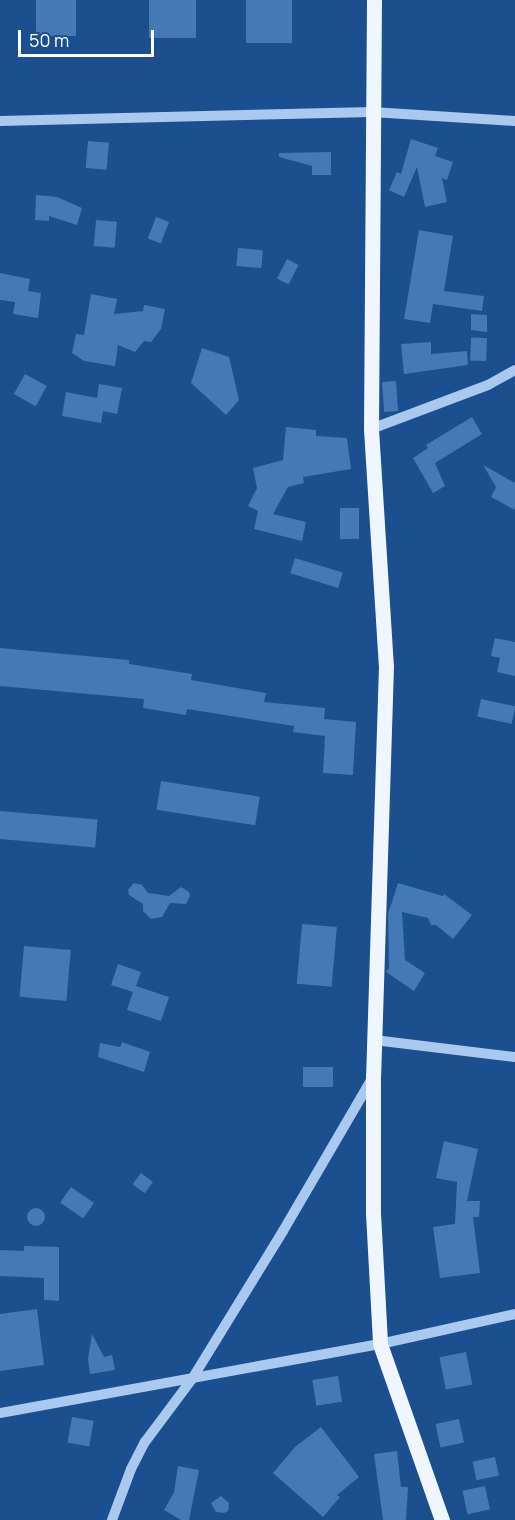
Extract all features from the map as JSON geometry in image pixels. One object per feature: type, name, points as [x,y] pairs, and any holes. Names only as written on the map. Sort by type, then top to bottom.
[{"type":"main road","points":[[374,0],[371,429],[386,666],[373,1076],[374,1213],[380,1344],[442,1520]]},
{"type":"street","points":[[0,121],[372,112],[515,121]]},
{"type":"street","points":[[371,429],[488,385],[515,370]]},
{"type":"street","points":[[374,1040],[515,1056]]},
{"type":"street","points":[[112,1520],[131,1469],[145,1442],[192,1379],[283,1231],[373,1076]]},
{"type":"street","points":[[0,1413],[380,1344],[515,1314]]},
{"type":"building","points":[[36,0],[76,0],[76,36],[36,36]]},
{"type":"building","points":[[149,0],[196,0],[196,38],[149,38]]},
{"type":"building","points":[[246,0],[292,0],[292,43],[246,43]]},
{"type":"building","points":[[411,139],[438,148],[435,156],[453,162],[447,180],[442,178],[447,202],[425,207],[417,167],[404,197],[389,190],[397,172],[401,174]]},
{"type":"building","points":[[88,141],[109,143],[107,170],[86,168]]},
{"type":"building","points":[[331,152],[331,175],[312,175],[312,166],[279,157],[279,153]]},
{"type":"building","points":[[36,195],[57,197],[82,208],[77,225],[49,216],[49,221],[35,220]]},
{"type":"building","points":[[156,217],[169,222],[161,243],[148,238]]},
{"type":"building","points":[[96,220],[117,222],[115,248],[94,246]]},
{"type":"building","points":[[419,230],[453,236],[444,291],[484,296],[482,311],[433,304],[430,323],[404,319]]},
{"type":"building","points":[[238,248],[263,250],[261,268],[236,266]]},
{"type":"building","points":[[287,259],[299,265],[289,285],[277,279]]},
{"type":"building","points":[[0,273],[30,279],[28,291],[41,293],[38,318],[13,314],[15,302],[0,300]]},
{"type":"building","points":[[91,294],[117,299],[114,314],[143,311],[144,305],[165,309],[161,329],[151,342],[144,341],[135,352],[118,345],[115,366],[84,361],[72,353],[76,334],[84,335]]},
{"type":"building","points":[[471,314],[487,315],[487,332],[471,330]]},
{"type":"building","points":[[471,337],[487,338],[486,361],[470,360]]},
{"type":"building","points":[[431,342],[431,354],[467,351],[468,365],[404,374],[401,344]]},
{"type":"building","points":[[202,348],[229,357],[239,400],[226,415],[191,383]]},
{"type":"building","points":[[25,374],[47,386],[36,406],[14,394]]},
{"type":"building","points":[[396,381],[398,411],[384,412],[382,382]]},
{"type":"building","points":[[99,384],[122,388],[117,414],[103,411],[101,423],[62,416],[66,392],[97,398]]},
{"type":"building","points":[[472,417],[482,434],[435,463],[445,486],[433,493],[413,458],[428,448],[426,445]]},
{"type":"building","points":[[286,427],[316,430],[316,436],[347,438],[351,469],[303,477],[304,483],[288,487],[273,514],[306,522],[302,541],[254,529],[258,511],[248,506],[257,488],[253,468],[283,460]]},
{"type":"building","points":[[483,465],[515,483],[515,510],[491,497],[496,487]]},
{"type":"building","points":[[340,508],[359,508],[359,539],[340,539]]},
{"type":"building","points":[[295,558],[343,573],[338,588],[290,573]]},
{"type":"building","points":[[495,638],[515,642],[515,676],[497,672],[500,658],[491,656]]},
{"type":"building","points":[[0,648],[129,660],[129,664],[192,674],[191,680],[266,693],[264,702],[325,708],[324,719],[356,722],[353,775],[323,773],[325,736],[293,732],[294,726],[187,709],[186,715],[143,708],[144,699],[0,686]]},
{"type":"building","points":[[481,699],[515,706],[511,724],[477,717]]},
{"type":"building","points":[[161,781],[260,797],[255,825],[156,810]]},
{"type":"building","points":[[0,811],[98,820],[95,847],[0,839]]},
{"type":"building","points":[[134,883],[142,885],[148,893],[169,896],[181,887],[189,892],[190,896],[186,904],[170,903],[162,917],[151,919],[143,911],[143,904],[129,895],[128,890]]},
{"type":"building","points":[[398,883],[443,896],[444,894],[472,915],[453,939],[436,925],[431,925],[428,918],[402,912],[405,960],[425,973],[414,991],[386,972],[389,968],[388,914]]},
{"type":"building","points":[[302,924],[337,927],[332,987],[297,984]]},
{"type":"building","points":[[24,946],[71,950],[66,1001],[20,997]]},
{"type":"building","points":[[118,964],[141,972],[136,986],[169,997],[161,1021],[127,1010],[133,992],[111,985]]},
{"type":"building","points":[[122,1042],[150,1052],[144,1072],[98,1057],[100,1043],[120,1047]]},
{"type":"building","points":[[303,1067],[333,1067],[333,1087],[303,1087]]},
{"type":"building","points":[[444,1141],[478,1149],[467,1201],[480,1201],[479,1217],[473,1217],[480,1273],[440,1278],[433,1227],[455,1224],[457,1182],[436,1178]]},
{"type":"building","points":[[141,1173],[153,1182],[145,1193],[133,1184]]},
{"type":"building","points":[[71,1187],[94,1203],[83,1219],[60,1203]]},
{"type":"building","points":[[36,1208],[42,1211],[45,1217],[42,1223],[36,1226],[30,1223],[27,1217],[30,1211]]},
{"type":"building","points":[[24,1246],[59,1247],[59,1301],[44,1300],[44,1278],[0,1276],[0,1250],[24,1251]]},
{"type":"building","points":[[37,1309],[44,1365],[0,1371],[0,1314]]},
{"type":"building","points":[[92,1334],[104,1357],[112,1355],[115,1370],[90,1374],[88,1359]]},
{"type":"building","points":[[466,1352],[472,1384],[446,1390],[439,1357]]},
{"type":"building","points":[[338,1376],[342,1402],[316,1406],[312,1380]]},
{"type":"building","points":[[72,1417],[94,1421],[89,1446],[67,1443]]},
{"type":"building","points":[[459,1419],[464,1442],[441,1447],[436,1424]]},
{"type":"building","points":[[321,1427],[359,1477],[337,1495],[340,1497],[323,1517],[273,1473],[295,1447]]},
{"type":"building","points":[[397,1451],[401,1487],[408,1487],[406,1520],[383,1520],[374,1454]]},
{"type":"building","points":[[495,1457],[499,1476],[476,1480],[473,1462]]},
{"type":"building","points":[[178,1466],[199,1470],[189,1520],[181,1520],[164,1510],[174,1492]]},
{"type":"building","points":[[485,1486],[490,1509],[467,1514],[463,1491]]},
{"type":"building","points":[[221,1496],[229,1503],[228,1511],[224,1513],[216,1512],[211,1503]]}]
